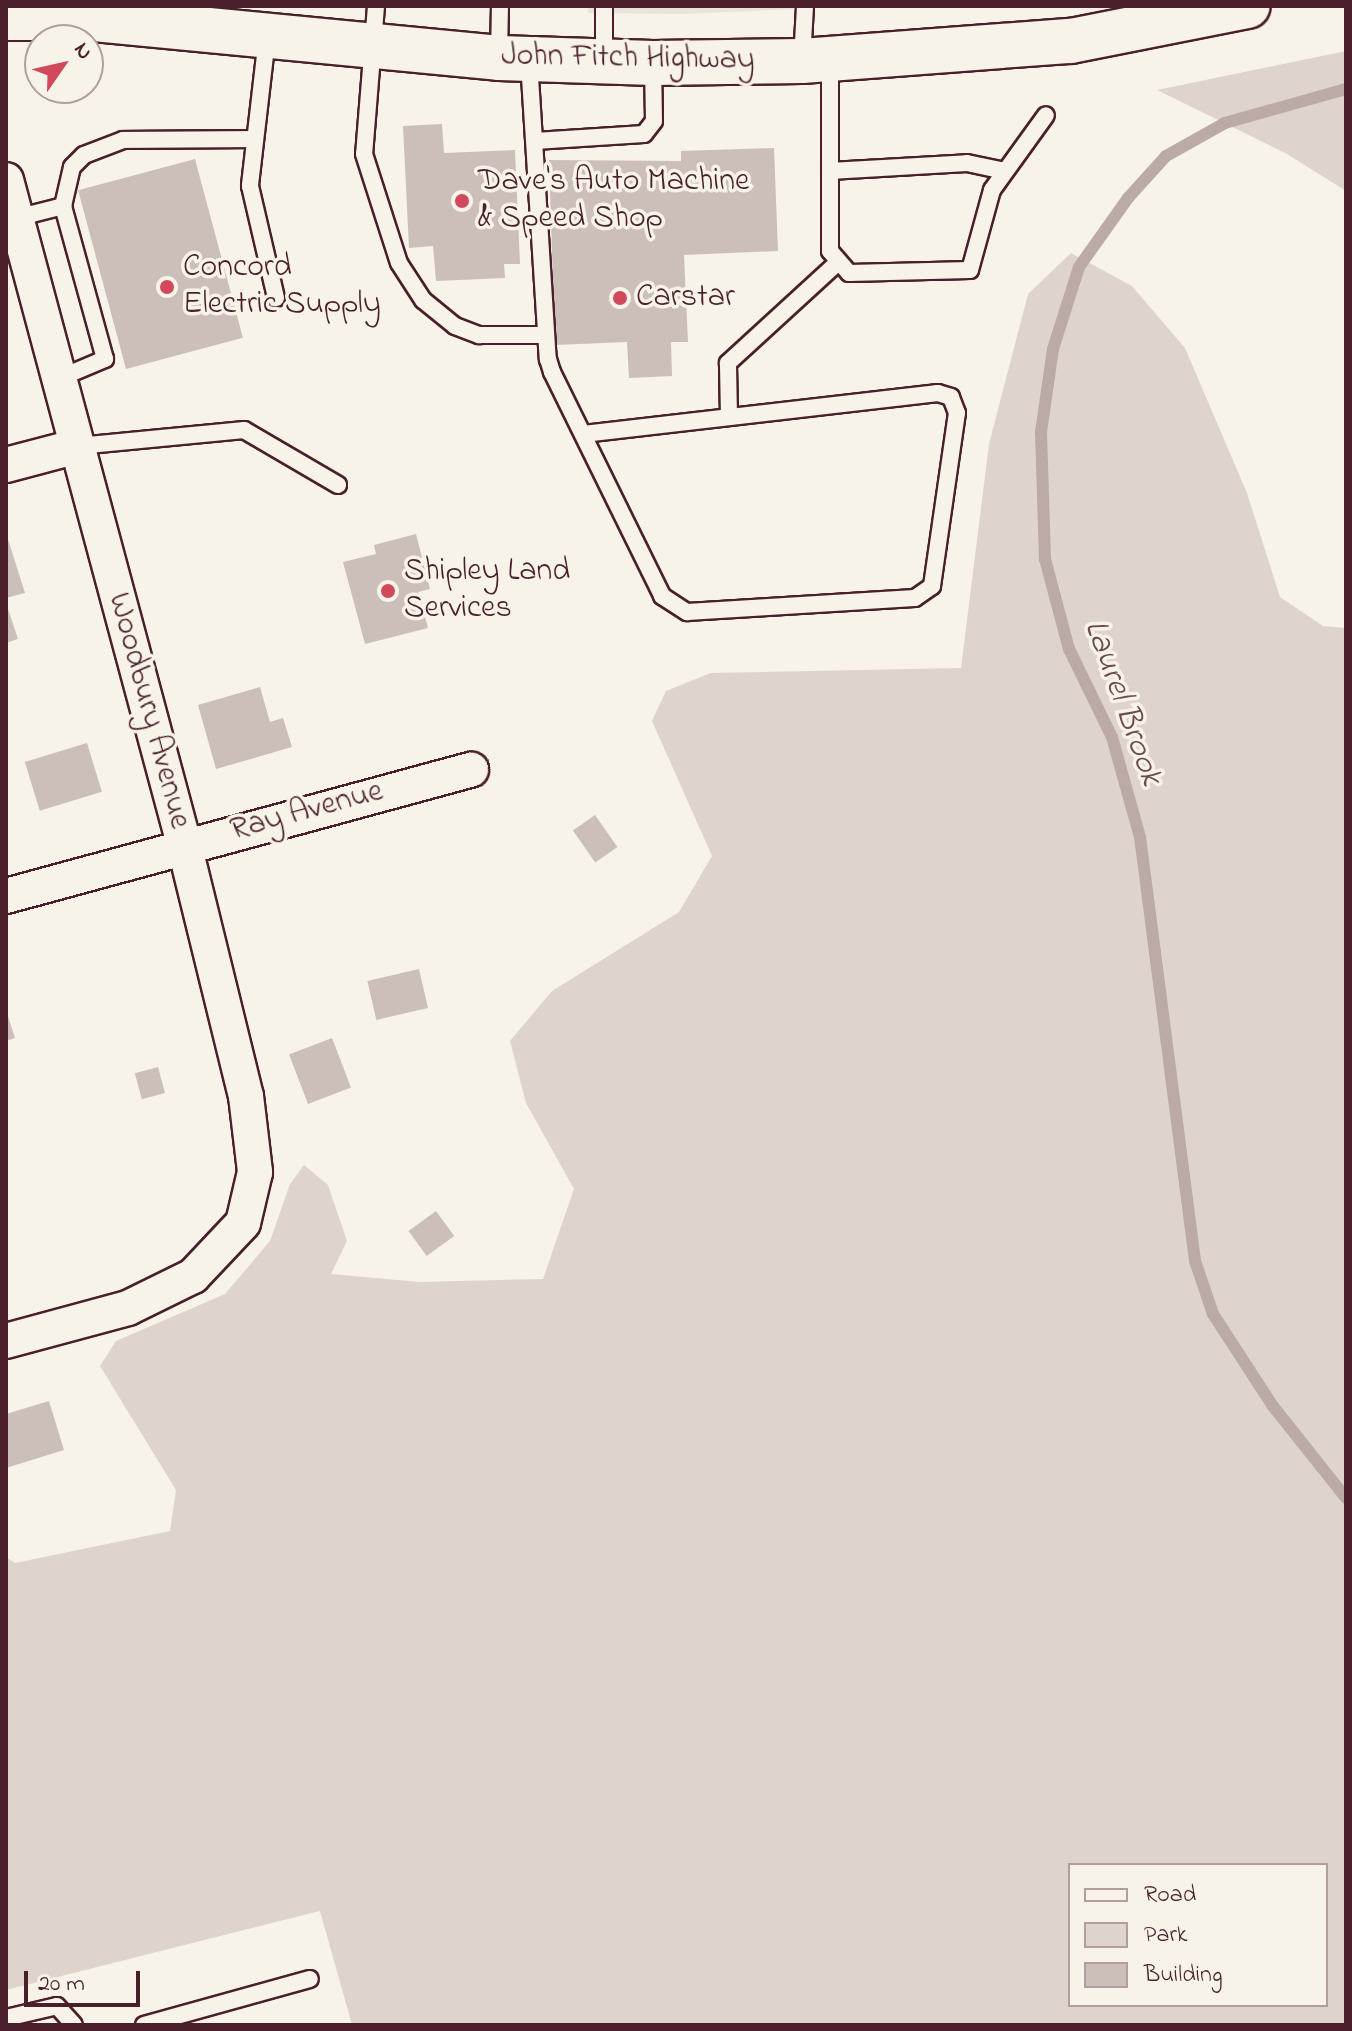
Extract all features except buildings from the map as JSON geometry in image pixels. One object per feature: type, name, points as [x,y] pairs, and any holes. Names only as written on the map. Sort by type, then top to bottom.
[{"type":"main road","name":"John Fitch Highway","points":[[6,18],[208,18],[267,37],[374,27],[514,59],[653,63],[816,60],[1071,41],[1248,6]]},
{"type":"street","name":"Woodbury Avenue","points":[[6,180],[184,844],[246,1096],[253,1157],[243,1223],[193,1276],[128,1308],[6,1341]]},
{"type":"street","points":[[6,465],[78,446]]},
{"type":"street","name":"Ray Avenue","points":[[6,896],[184,844],[471,770]]},
{"type":"lane","points":[[500,6],[535,141],[542,335],[583,434],[662,596],[678,610],[927,595],[957,413],[951,397],[938,393],[583,434]]},
{"type":"lane","points":[[604,6],[604,61]]},
{"type":"lane","points":[[805,6],[816,60],[830,171],[830,251],[837,263],[849,273],[970,270],[992,190],[1046,115]]},
{"type":"lane","points":[[374,27],[365,162],[399,263],[423,300],[455,326],[479,335],[542,335]]},
{"type":"lane","points":[[267,37],[252,139],[253,210],[276,298]]},
{"type":"lane","points":[[535,141],[649,131],[655,114],[653,63]]},
{"type":"lane","points":[[60,378],[105,359],[63,206],[72,167],[100,148],[123,140],[252,139]]},
{"type":"lane","points":[[830,171],[967,163],[1004,171]]},
{"type":"lane","points":[[16,218],[63,206]]},
{"type":"lane","points":[[729,417],[728,363],[837,263]]},
{"type":"lane","points":[[78,446],[244,430],[338,485]]},
{"type":"lane","points":[[144,2025],[310,1979]]},
{"type":"lane","points":[[6,2018],[57,2006],[74,2025]]},
{"type":"shaded area","points":[[588,6],[867,6],[681,14],[588,13]]},
{"type":"green space","points":[[1346,51],[1346,191],[1287,154],[1157,90]]},
{"type":"green space","points":[[1071,253],[1132,286],[1185,348],[1247,493],[1280,597],[1323,626],[1346,628],[1346,2025],[352,2025],[320,1911],[6,1990],[6,1557],[15,1563],[170,1531],[176,1490],[100,1366],[116,1341],[225,1294],[270,1241],[290,1184],[304,1165],[328,1185],[347,1241],[331,1274],[419,1282],[543,1279],[574,1189],[526,1103],[510,1041],[552,991],[679,912],[712,856],[652,721],[666,691],[711,673],[961,668],[989,444],[1028,294]]},
{"type":"waterway","name":"Laurel Brook","points":[[1346,89],[1225,123],[1166,156],[1128,198],[1079,267],[1053,349],[1041,432],[1045,559],[1069,649],[1112,737],[1140,837],[1195,1261],[1213,1314],[1272,1405],[1346,1498]]},
{"type":"place","name":"Dave's Auto Machine & Speed Shop","points":[[462,201]]},
{"type":"place","name":"Concord Electric Supply","points":[[167,287]]},
{"type":"place","name":"Carstar","points":[[620,298]]},
{"type":"place","name":"Shipley Land Services","points":[[388,591]]}]
